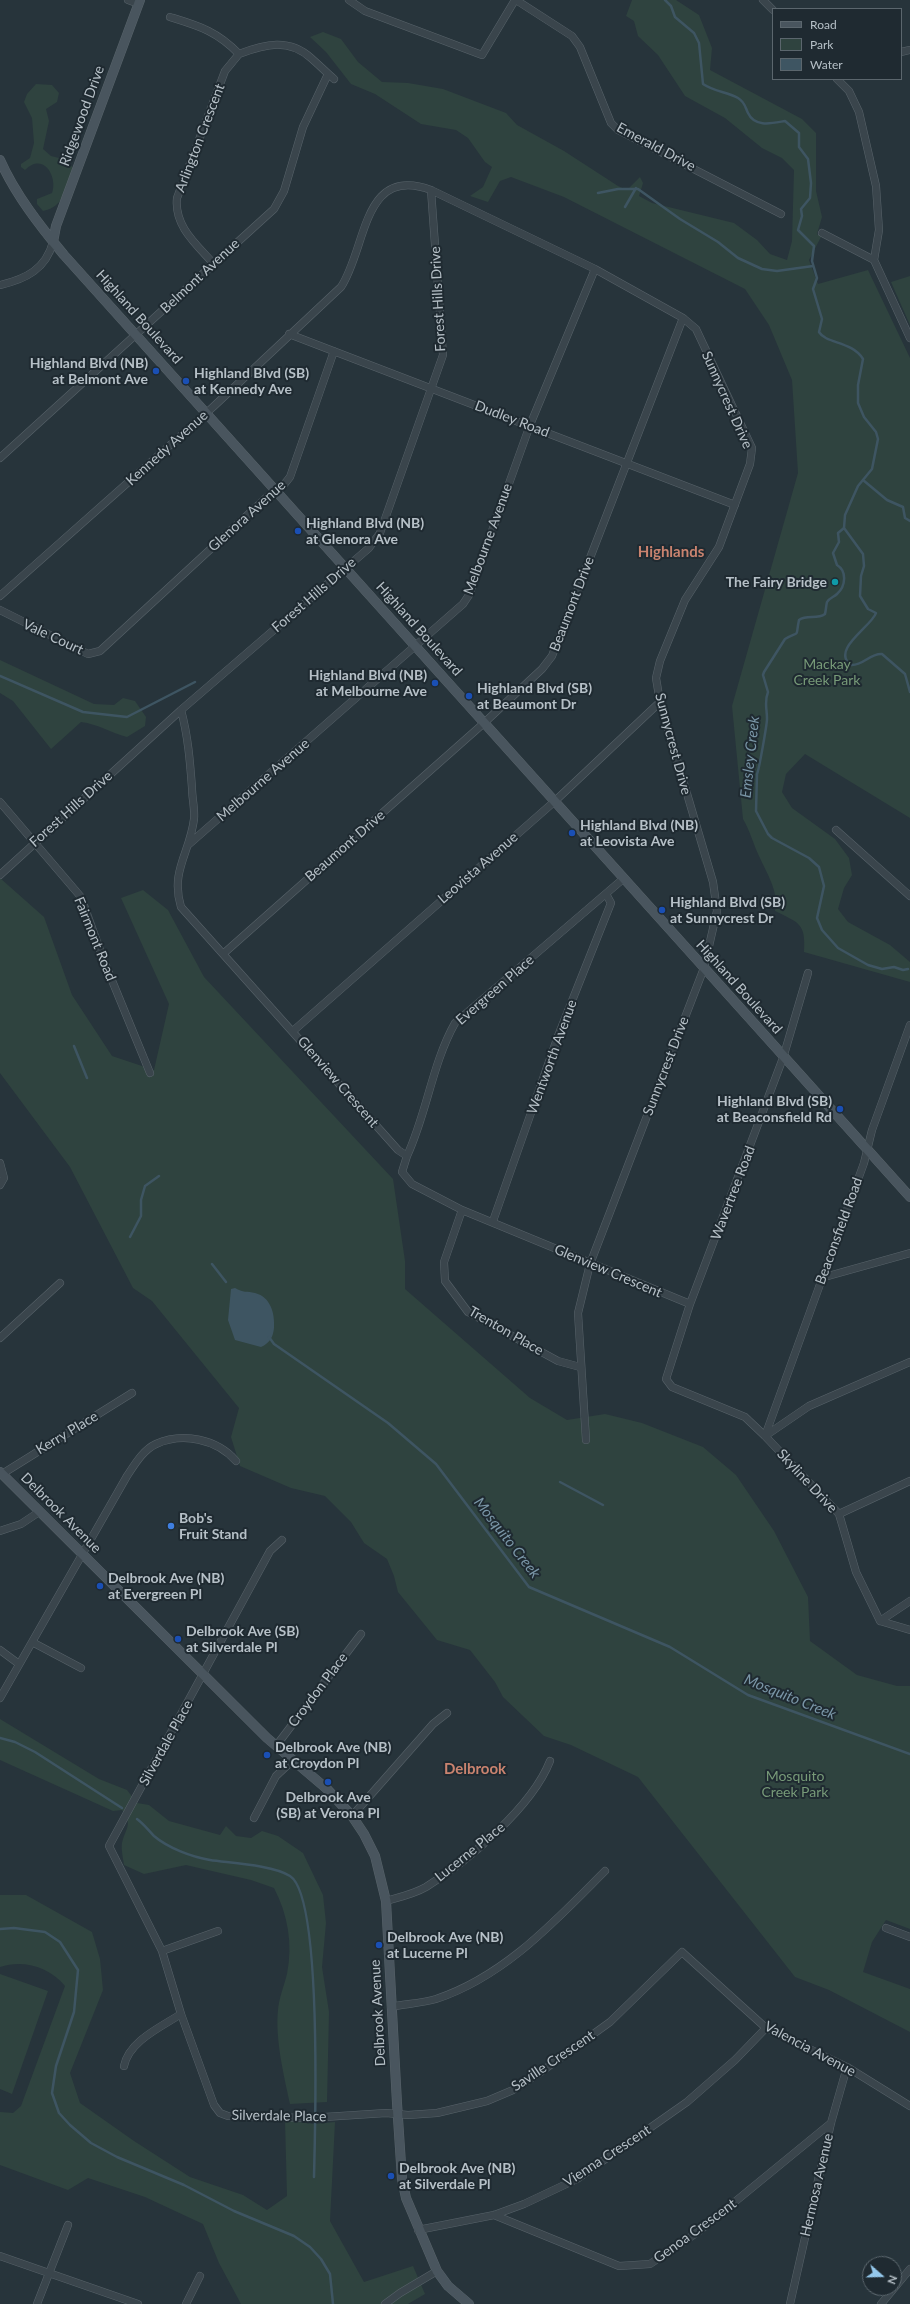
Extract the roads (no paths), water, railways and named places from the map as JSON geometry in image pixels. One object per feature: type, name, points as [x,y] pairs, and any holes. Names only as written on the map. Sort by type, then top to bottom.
[{"type":"street","points":[[128,0],[140,2]]},
{"type":"street","points":[[349,0],[365,11],[482,55],[516,0]]},
{"type":"street","name":"Emerald Drive","points":[[516,0],[572,36],[580,47],[611,123],[618,130],[781,214]]},
{"type":"street","points":[[763,0],[772,9]]},
{"type":"street","name":"Ridgewood Drive","points":[[53,242],[56,226],[140,2]]},
{"type":"street","points":[[170,17],[208,29],[219,35],[239,54]]},
{"type":"street","name":"Belmont Avenue","points":[[0,458],[137,335],[274,208],[279,201],[304,127],[331,77],[310,57],[295,48],[283,44],[264,44],[239,54]]},
{"type":"street","name":"Arlington Crescent","points":[[213,263],[184,231],[176,206],[177,198],[226,71],[239,54]]},
{"type":"street","points":[[838,80],[848,91],[859,112],[876,186],[879,230],[874,260],[910,338]]},
{"type":"street","name":"Highland Boulevard","points":[[0,160],[3,173],[53,242],[555,801],[623,879],[910,1197]]},
{"type":"street","name":"Kennedy Avenue","points":[[0,596],[207,413],[289,334],[341,287],[349,276],[372,208],[386,190],[401,184],[415,184],[431,190]]},
{"type":"street","name":"Sunnycrest Drive","points":[[431,190],[595,269],[683,318],[696,329],[752,448],[750,464],[719,548],[685,600],[660,661],[656,678],[660,702],[713,882],[717,911],[704,968],[590,1264],[578,1313],[580,1367],[586,1440]]},
{"type":"street","name":"Forest Hills Drive","points":[[0,875],[181,710],[369,548],[380,533],[443,355],[443,335],[431,190]]},
{"type":"street","points":[[822,233],[874,260]]},
{"type":"street","points":[[0,285],[25,277],[37,269],[48,258],[53,242]]},
{"type":"street","name":"Melbourne Avenue","points":[[188,845],[463,604],[469,595],[530,425],[595,269]]},
{"type":"street","name":"Beaumont Drive","points":[[223,954],[484,723],[542,668],[552,656],[683,318]]},
{"type":"street","name":"Dudley Road","points":[[289,334],[530,425],[735,505]]},
{"type":"street","name":"Glenora Avenue","points":[[123,628],[267,497],[285,485],[290,477],[334,352]]},
{"type":"street","name":"Vale Court","points":[[0,610],[88,654],[100,651],[123,628]]},
{"type":"street","name":"Leovista Avenue","points":[[292,1031],[555,801],[660,702]]},
{"type":"street","name":"Glenview Crescent","points":[[181,710],[188,735],[194,818],[188,845],[178,872],[176,892],[181,907],[398,1150],[407,1156],[402,1172],[412,1184],[462,1210],[493,1221],[590,1264],[690,1304]]},
{"type":"street","name":"Fairmont Road","points":[[0,802],[81,897],[104,961],[150,1073]]},
{"type":"street","points":[[836,830],[910,896]]},
{"type":"street","name":"Evergreen Place","points":[[407,1156],[418,1133],[444,1044],[455,1023],[623,879]]},
{"type":"street","name":"Wentworth Avenue","points":[[493,1221],[558,1036],[611,903],[606,894]]},
{"type":"street","name":"Wavertree Road","points":[[672,1388],[666,1379],[690,1304],[784,1058],[808,973]]},
{"type":"street","name":"Beaconsfield Road","points":[[765,1436],[910,1025]]},
{"type":"street","points":[[0,1163],[4,1178],[0,1185]]},
{"type":"street","name":"Trenton Place","points":[[462,1210],[444,1262],[445,1281],[468,1312],[558,1361],[580,1367]]},
{"type":"street","points":[[821,1278],[910,1253]]},
{"type":"street","points":[[0,1338],[60,1283]]},
{"type":"street","points":[[765,1436],[809,1406],[910,1362]]},
{"type":"street","name":"Skyline Drive","points":[[672,1388],[745,1417],[839,1514],[856,1572],[880,1621]]},
{"type":"street","name":"Kerry Place","points":[[1,1473],[132,1393]]},
{"type":"street","points":[[0,1698],[127,1476],[145,1452],[155,1444],[171,1439],[196,1439],[212,1443],[236,1461]]},
{"type":"street","name":"Delbrook Avenue","points":[[1,1473],[276,1746],[327,1789],[352,1816],[364,1834],[375,1856],[386,1901],[402,2179],[406,2198],[418,2230],[437,2271],[448,2286],[469,2304]]},
{"type":"street","points":[[839,1514],[910,1482]]},
{"type":"street","points":[[0,1531],[21,1524],[40,1512]]},
{"type":"street","name":"Silverdale Place","points":[[282,1540],[270,1551],[109,1846],[162,1951],[181,2014],[214,2105],[220,2113],[228,2116],[309,2118],[386,2113],[398,2114]]},
{"type":"street","points":[[880,1621],[910,1601]]},
{"type":"street","points":[[880,1621],[910,1630]]},
{"type":"street","name":"Croydon Place","points":[[276,1746],[361,1634]]},
{"type":"street","points":[[32,1642],[81,1668]]},
{"type":"street","points":[[0,1650],[19,1664]]},
{"type":"street","points":[[352,1816],[433,1724],[447,1713]]},
{"type":"street","points":[[254,1818],[276,1776],[293,1760]]},
{"type":"street","name":"Lucerne Place","points":[[386,1901],[412,1894],[426,1887],[474,1852],[511,1818],[545,1774],[550,1761]]},
{"type":"street","points":[[392,2007],[435,1999],[470,1985],[496,1969],[544,1933],[605,1871]]},
{"type":"street","points":[[886,1928],[910,1937]]},
{"type":"street","points":[[162,1951],[218,1931]]},
{"type":"street","name":"Valencia Avenue","points":[[682,1952],[766,2028],[846,2067],[910,2106]]},
{"type":"street","name":"Saville Crescent","points":[[398,2114],[437,2114],[487,2101],[513,2090],[610,2022],[682,1952]]},
{"type":"street","points":[[124,2066],[126,2058],[136,2044],[181,2014]]},
{"type":"street","name":"Vienna Crescent","points":[[418,2230],[494,2215],[524,2204],[577,2179],[687,2102],[736,2060],[766,2028]]},
{"type":"street","name":"Hermosa Avenue","points":[[790,2304],[831,2123],[846,2067]]},
{"type":"street","name":"Genoa Crescent","points":[[494,2215],[619,2266],[650,2264],[698,2232],[831,2123]]},
{"type":"street","points":[[37,2304],[68,2225]]},
{"type":"street","points":[[0,2256],[138,2304]]},
{"type":"street","points":[[881,2304],[910,2269]]},
{"type":"street","points":[[385,2304],[437,2271]]},
{"type":"street","points":[[186,2304],[200,2276]]},
{"type":"water","points":[[235,1288],[240,1291],[260,1295],[265,1298],[271,1307],[274,1317],[273,1334],[269,1342],[261,1347],[235,1340],[228,1320],[231,1289]]},
{"type":"waterway","points":[[665,0],[671,6],[675,17],[694,33],[699,43],[703,84],[712,89],[734,96],[740,100],[751,118],[755,121],[760,123],[785,121],[799,133],[799,147],[808,159],[811,183],[810,198],[801,209],[802,216],[798,230],[814,246],[812,261],[817,278],[813,289],[822,319],[819,332],[827,339],[852,349],[863,359],[858,385],[858,403],[864,417],[876,432],[878,439],[872,469],[858,486],[845,515],[844,528],[863,554],[864,566],[861,576],[860,596],[868,609],[876,613],[849,645],[845,652],[846,659],[851,665],[855,665],[874,655],[882,654],[905,674],[910,692]]},
{"type":"waterway","points":[[625,207],[636,188]]},
{"type":"waterway","points":[[598,193],[618,189],[638,189],[680,219],[718,242],[738,258],[762,269],[777,271],[813,266]]},
{"type":"waterway","points":[[863,480],[887,500],[903,507],[905,518],[910,521]]},
{"type":"waterway","name":"Emsley Creek","points":[[844,528],[838,533],[839,542],[833,553],[837,565],[844,575],[844,583],[840,591],[827,602],[825,614],[819,617],[805,617],[799,620],[796,633],[785,639],[763,675],[768,692],[766,702],[767,719],[757,774],[756,811],[768,834],[772,838],[809,858],[819,867],[824,886],[817,918],[822,930],[838,948],[868,965],[882,969],[894,967],[903,970],[908,969]]},
{"type":"waterway","points":[[0,676],[83,712],[127,717],[195,682]]},
{"type":"waterway","points":[[74,1046],[87,1078]]},
{"type":"waterway","points":[[130,1237],[141,1216],[141,1200],[145,1186],[159,1176]]},
{"type":"waterway","name":"Mosquito Creek","points":[[212,1264],[226,1282]]},
{"type":"waterway","name":"Mosquito Creek","points":[[269,1337],[274,1344],[388,1423],[436,1464],[529,1587],[670,1647],[748,1695],[910,1754]]},
{"type":"waterway","points":[[560,1482],[603,1505]]},
{"type":"waterway","points":[[0,1738],[15,1742],[35,1752],[122,1808]]},
{"type":"waterway","points":[[137,1819],[154,1836],[173,1848],[188,1854],[203,1859],[240,1863],[283,1872],[290,1876],[301,1893],[308,1925],[315,2017],[316,2067],[314,2177]]},
{"type":"waterway","points":[[0,1929],[14,1928],[45,1932],[60,1942],[78,1970],[74,2012],[56,2066],[52,2093],[59,2113],[70,2125],[91,2143],[117,2157],[184,2185],[234,2211],[294,2236],[310,2247],[321,2259],[330,2274],[333,2304]]},
{"type":"place","name":"Highland Blvd (NB) at Belmont Ave","points":[[156,371]]},
{"type":"place","name":"Highland Blvd (SB) at Kennedy Ave","points":[[186,381]]},
{"type":"place","name":"Highland Blvd (NB) at Glenora Ave","points":[[298,531]]},
{"type":"place","name":"The Fairy Bridge","points":[[835,582]]},
{"type":"place","name":"Highland Blvd (NB) at Melbourne Ave","points":[[435,683]]},
{"type":"place","name":"Highland Blvd (SB) at Beaumont Dr","points":[[469,696]]},
{"type":"place","name":"Highland Blvd (NB) at Leovista Ave","points":[[572,833]]},
{"type":"place","name":"Highland Blvd (SB) at Sunnycrest Dr","points":[[662,910]]},
{"type":"place","name":"Highland Blvd (SB) at Beaconsfield Rd","points":[[840,1109]]},
{"type":"place","name":"Bob's Fruit Stand","points":[[171,1526]]},
{"type":"place","name":"Delbrook Ave (NB) at Evergreen Pl","points":[[100,1586]]},
{"type":"place","name":"Delbrook Ave (SB) at Silverdale Pl","points":[[178,1639]]},
{"type":"place","name":"Delbrook Ave (NB) at Croydon Pl","points":[[267,1755]]},
{"type":"place","name":"Delbrook Ave (SB) at Verona Pl","points":[[328,1782]]},
{"type":"place","name":"Delbrook Ave (NB) at Lucerne Pl","points":[[379,1945]]},
{"type":"place","name":"Delbrook Ave (NB) at Silverdale Pl","points":[[391,2176]]},
{"type":"district","name":"Highlands","points":[[671,552]]},
{"type":"district","name":"Delbrook","points":[[475,1769]]},
{"type":"park label","name":"Mackay Creek Park","points":[[827,672]]},
{"type":"park label","name":"Mosquito Creek Park","points":[[795,1784]]}]
